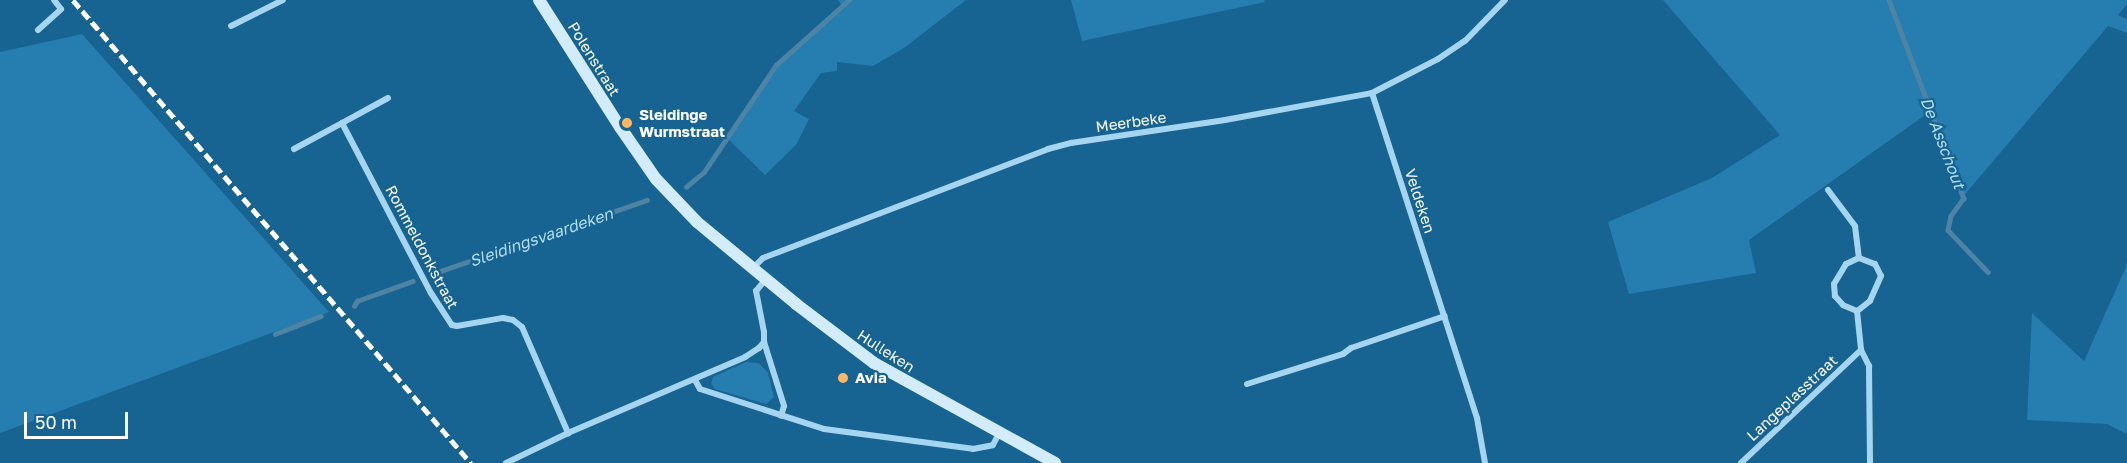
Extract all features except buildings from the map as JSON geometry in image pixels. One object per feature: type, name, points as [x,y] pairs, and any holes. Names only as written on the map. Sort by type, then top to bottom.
[{"type":"main road","name":"Polenstraat","points":[[539,0],[620,127],[667,191]]},
{"type":"main road","name":"Hulleken","points":[[667,191],[697,222],[752,268],[874,363],[1055,463]]},
{"type":"street","points":[[38,30],[61,9],[54,0]]},
{"type":"street","points":[[231,26],[283,0]]},
{"type":"street","name":"Meerbeke","points":[[752,268],[763,258],[1007,163],[1056,147],[1372,93],[1438,59],[1465,41],[1505,0]]},
{"type":"street","name":"Veldeken","points":[[1372,93],[1477,418],[1485,463]]},
{"type":"street","points":[[294,148],[388,98]]},
{"type":"street","name":"Rommeldonkstraat","points":[[342,123],[445,318],[457,326],[503,318],[513,320],[522,327],[568,433]]},
{"type":"street","points":[[1828,190],[1855,226],[1859,258]]},
{"type":"street","points":[[1859,258],[1875,264],[1881,276],[1870,301],[1857,311],[1843,305],[1835,296],[1834,284],[1846,264],[1859,258]]},
{"type":"street","points":[[766,279],[756,291],[764,342],[784,406],[781,416]]},
{"type":"street","points":[[1857,311],[1861,350],[1869,366],[1870,463]]},
{"type":"street","points":[[1247,384],[1343,354],[1351,348],[1445,316]]},
{"type":"street","points":[[506,463],[568,433],[745,357],[764,342]]},
{"type":"street","name":"Langeplasstraat","points":[[1741,463],[1861,350]]},
{"type":"street","points":[[695,380],[700,389],[824,429],[973,449],[993,445],[999,433]]},
{"type":"shaded area","points":[[838,0],[966,0],[904,48],[873,66],[837,62],[837,71],[821,73],[794,111],[809,119],[796,145],[765,175],[728,139],[776,65],[842,6]]},
{"type":"shaded area","points":[[1071,0],[1264,0],[1265,2],[1082,41]]},
{"type":"shaded area","points":[[1663,0],[2127,0],[2127,4],[2118,15],[2127,19],[2127,33],[2108,26],[1961,199],[1928,113],[1749,240],[1756,273],[1629,294],[1608,222],[1712,178],[1780,135]]},
{"type":"shaded area","points":[[82,34],[329,312],[0,433],[0,52]]},
{"type":"shaded area","points":[[2127,258],[2127,434],[2107,424],[2027,420],[2032,313],[2084,361],[2126,267]]},
{"type":"shaded area","points":[[746,362],[759,363],[768,373],[774,397],[766,404],[715,389],[711,384],[713,377]]},
{"type":"waterway","name":"Sleidingsvaardeken","points":[[686,187],[704,172],[776,65],[849,0]]},
{"type":"waterway","name":"De Asschout","points":[[1889,0],[1964,198],[1951,216],[1948,230],[1988,272]]},
{"type":"waterway","name":"Sleidingsvaardeken","points":[[435,273],[647,200]]},
{"type":"waterway","name":"Sleidingsvaardeken","points":[[354,306],[357,301],[413,281]]},
{"type":"waterway","name":"Sleidingsvaardeken","points":[[275,334],[321,316]]},
{"type":"railway","points":[[73,0],[471,463]]},
{"type":"place","name":"Sleidinge Wurmstraat","points":[[627,123]]},
{"type":"place","name":"Avia","points":[[843,378]]}]
